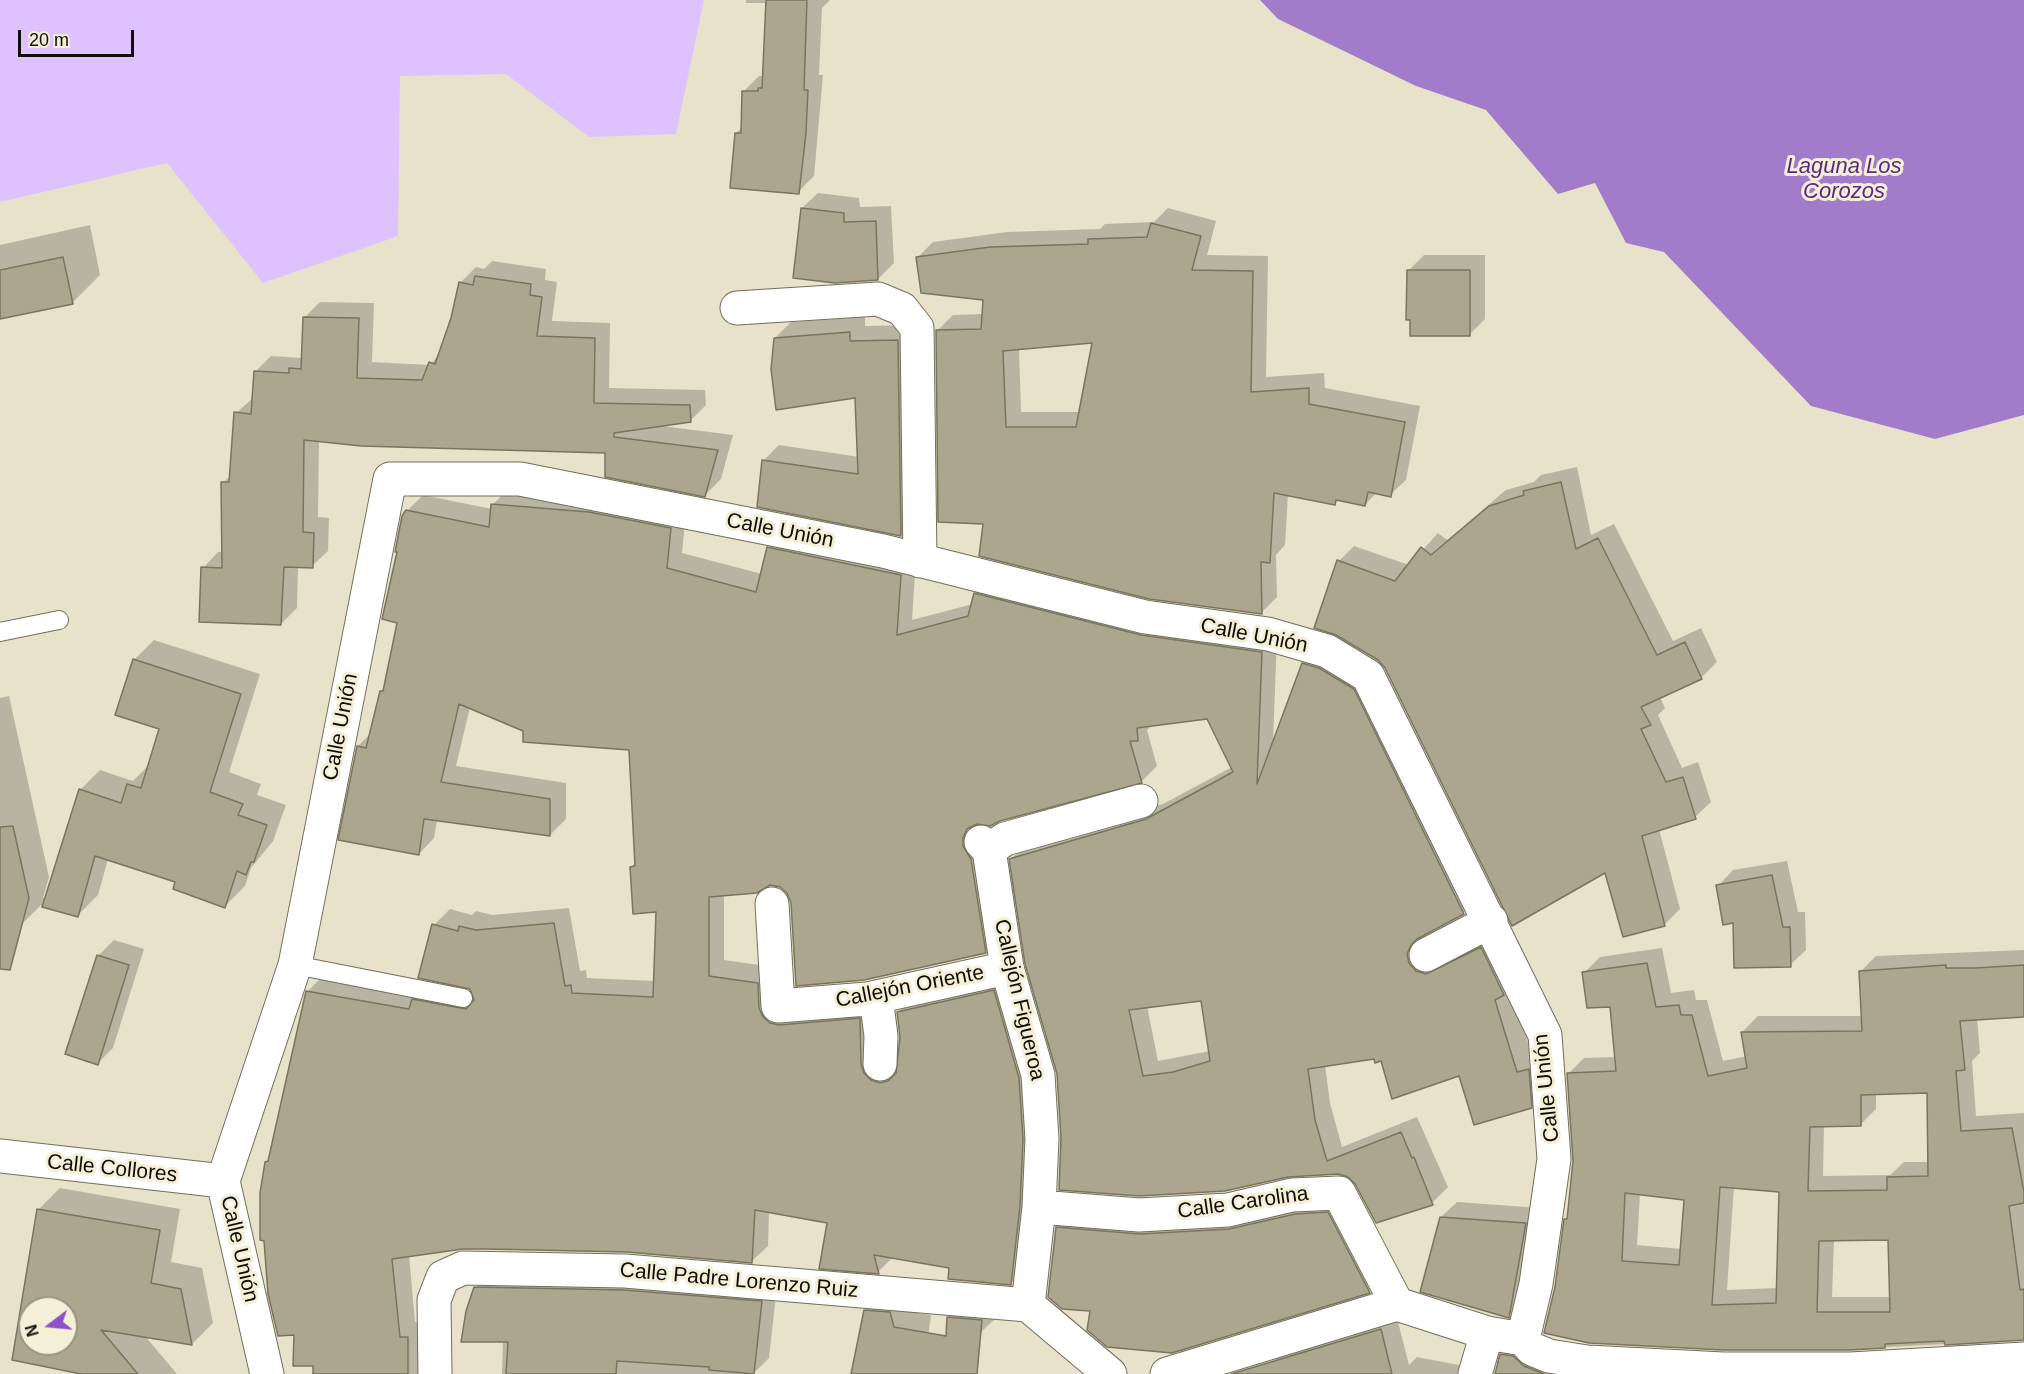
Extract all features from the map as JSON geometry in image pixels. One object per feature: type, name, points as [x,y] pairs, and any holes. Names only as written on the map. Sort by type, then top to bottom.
[{"type":"street","points":[[737,308],[878,299],[902,309],[917,328],[920,561]]},
{"type":"street","name":"Calle Unión","points":[[267,1374],[223,1181],[295,964],[390,479],[520,479],[872,549],[1145,617],[1268,634],[1328,651],[1368,676],[1491,921],[1545,1035],[1554,1160],[1536,1284],[1523,1339]]},
{"type":"street","name":"Callejón Figueroa","points":[[1028,1305],[1039,1207],[1041,1139],[1038,1075],[1007,968],[985,846],[1141,801]]},
{"type":"street","name":"Callejón Oriente","points":[[772,904],[778,1006],[876,997],[1007,968]]},
{"type":"street","points":[[1426,955],[1491,921]]},
{"type":"street","points":[[876,997],[881,1036],[880,1064]]},
{"type":"street","name":"Calle Collores","points":[[0,1156],[223,1181]]},
{"type":"street","name":"Calle Carolina","points":[[1039,1207],[1139,1215],[1228,1210],[1292,1195],[1340,1192],[1397,1304]]},
{"type":"street","name":"Calle Padre Lorenzo Ruiz","points":[[435,1374],[434,1300],[443,1277],[463,1268],[625,1271],[1028,1305]]},
{"type":"street","points":[[1167,1374],[1397,1304],[1486,1333],[1523,1339],[1532,1349],[1549,1356],[1587,1362],[1723,1369],[1851,1369],[2024,1359]]},
{"type":"street","points":[[1028,1305],[1110,1374]]},
{"type":"street","points":[[1475,1374],[1486,1333]]},
{"type":"lane","points":[[0,632],[59,620]]},
{"type":"lane","points":[[295,964],[463,998]]},
{"type":"shaded area","points":[[0,0],[704,0],[676,134],[589,137],[506,74],[400,76],[398,236],[263,283],[167,163],[0,202]]},
{"type":"water","name":"Laguna Los Corozos","points":[[1260,0],[2024,0],[2024,415],[1935,439],[1811,406],[1664,252],[1626,243],[1595,183],[1558,194],[1486,110],[1416,86],[1278,19]]},
{"type":"building","points":[[766,0],[807,0],[804,90],[808,90],[799,194],[730,188],[735,133],[741,133],[742,91],[758,91],[758,88],[762,88]]},
{"type":"building","points":[[801,208],[844,213],[844,222],[876,221],[878,280],[835,283],[793,278]]},
{"type":"building","points":[[1151,223],[1201,236],[1192,270],[1253,271],[1251,392],[1309,388],[1309,404],[1405,422],[1391,497],[1368,492],[1365,506],[1336,500],[1335,505],[1274,493],[1270,563],[1261,562],[1262,614],[1149,599],[979,556],[983,524],[938,522],[936,330],[981,329],[983,300],[921,293],[916,257],[990,247],[1088,244],[1088,239],[1147,237]],"holes":[[[1092,343],[1076,427],[1006,427],[1003,351]]]},
{"type":"building","points":[[63,257],[73,304],[0,319],[0,270]]},
{"type":"building","points":[[1407,270],[1470,270],[1470,336],[1410,336],[1410,320],[1406,320]]},
{"type":"building","points":[[475,276],[531,284],[530,295],[542,297],[537,336],[595,338],[594,403],[690,405],[691,422],[614,433],[614,437],[718,450],[705,497],[605,477],[605,453],[361,446],[304,440],[303,532],[314,533],[313,568],[284,567],[281,625],[199,622],[201,567],[222,568],[221,482],[229,482],[234,412],[251,414],[254,371],[289,373],[289,368],[301,369],[303,317],[359,318],[357,378],[422,380],[429,362],[435,364],[451,318],[459,282],[473,285]]},
{"type":"building","points":[[850,332],[850,341],[898,340],[901,536],[757,507],[762,460],[858,474],[855,398],[776,410],[771,369],[774,338]]},
{"type":"building","points":[[1561,482],[1576,549],[1598,538],[1657,655],[1685,642],[1702,679],[1641,707],[1651,725],[1641,729],[1666,782],[1683,777],[1696,819],[1642,836],[1665,926],[1623,937],[1605,873],[1512,926],[1385,668],[1378,660],[1336,635],[1314,628],[1337,560],[1395,581],[1421,547],[1431,555],[1489,506],[1524,495],[1523,491]]},
{"type":"building","points":[[491,504],[589,512],[671,528],[667,568],[756,592],[767,547],[901,575],[897,635],[968,616],[974,593],[1141,635],[1262,652],[1257,784],[1302,663],[1319,668],[1354,689],[1464,914],[1417,939],[1407,954],[1409,963],[1416,971],[1426,974],[1481,947],[1504,995],[1495,1000],[1517,1072],[1529,1069],[1532,1108],[1474,1125],[1459,1076],[1392,1099],[1381,1061],[1375,1063],[1374,1059],[1308,1069],[1315,1120],[1327,1161],[1401,1132],[1412,1158],[1414,1157],[1433,1205],[1376,1223],[1355,1184],[1348,1177],[1338,1174],[1288,1177],[1225,1191],[1139,1196],[1059,1190],[1061,1138],[1057,1074],[1025,964],[1009,859],[1146,819],[1233,772],[1207,719],[1137,728],[1138,741],[1130,741],[1142,783],[1000,821],[990,826],[977,824],[967,829],[963,838],[963,846],[971,859],[986,953],[864,980],[796,986],[791,903],[787,893],[780,887],[770,885],[757,893],[709,897],[709,976],[758,983],[759,1008],[763,1017],[770,1023],[779,1025],[860,1018],[861,1064],[864,1073],[871,1080],[880,1083],[888,1081],[896,1073],[900,1037],[897,1012],[994,990],[1019,1078],[1023,1139],[1020,1206],[1011,1285],[948,1279],[949,1268],[874,1255],[879,1274],[819,1269],[827,1223],[755,1210],[752,1263],[627,1252],[486,1249],[463,1249],[392,1259],[400,1337],[408,1337],[408,1374],[313,1374],[313,1366],[293,1366],[294,1335],[278,1336],[268,1294],[264,1241],[260,1240],[260,1193],[265,1162],[268,1161],[306,991],[409,1009],[412,999],[466,1009],[474,1000],[470,989],[418,978],[432,924],[458,931],[459,926],[476,930],[554,923],[565,986],[571,985],[572,993],[653,997],[656,912],[633,914],[630,867],[635,866],[629,750],[523,742],[523,731],[459,704],[441,782],[550,799],[550,836],[424,819],[419,855],[338,840],[357,746],[366,748],[380,691],[383,691],[397,623],[382,619],[397,552],[395,552],[402,516],[406,510],[489,527]],"holes":[[[1201,1001],[1210,1061],[1173,1072],[1143,1076],[1129,1010]]]},
{"type":"building","points":[[133,659],[241,694],[210,792],[243,804],[238,815],[267,825],[254,862],[251,862],[246,875],[237,871],[225,908],[173,889],[175,882],[95,856],[78,917],[42,907],[79,789],[121,803],[127,784],[141,788],[159,729],[115,715]]},
{"type":"building","points":[[13,826],[29,898],[10,970],[0,969],[0,827]]},
{"type":"building","points":[[1772,875],[1783,927],[1790,927],[1791,967],[1734,968],[1733,923],[1723,925],[1716,885]]},
{"type":"building","points":[[97,955],[129,965],[98,1065],[65,1054]]},
{"type":"building","points":[[1647,963],[1656,1007],[1679,1005],[1681,1015],[1692,1015],[1708,1076],[1747,1068],[1741,1032],[1862,1031],[1859,971],[1946,965],[1946,968],[1976,968],[2024,965],[2024,1017],[1960,1021],[1965,1070],[1956,1071],[1961,1131],[2012,1128],[2024,1192],[2024,1203],[2009,1206],[2020,1290],[2024,1289],[2024,1340],[1945,1345],[1944,1341],[1885,1344],[1885,1348],[1850,1350],[1723,1350],[1589,1343],[1544,1333],[1555,1287],[1564,1219],[1567,1219],[1573,1161],[1567,1073],[1616,1071],[1610,1007],[1587,1008],[1582,972]],"holes":[[[1927,1093],[1928,1176],[1887,1177],[1887,1190],[1808,1191],[1810,1127],[1861,1126],[1861,1095]],[[1720,1187],[1779,1192],[1776,1303],[1712,1305]],[[1625,1193],[1684,1200],[1679,1265],[1622,1261]],[[1888,1240],[1890,1312],[1817,1312],[1819,1241]]]},
{"type":"building","points":[[37,1209],[160,1230],[151,1283],[181,1289],[192,1345],[101,1330],[138,1374],[81,1374],[12,1360],[18,1324],[18,1356],[78,1356],[78,1296],[23,1296]]},
{"type":"building","points":[[1328,1212],[1370,1293],[1172,1353],[1107,1347],[1087,1330],[1090,1311],[1062,1309],[1048,1297],[1056,1227],[1140,1234],[1229,1229],[1295,1214]]},
{"type":"building","points":[[1440,1217],[1526,1223],[1509,1318],[1420,1292]]},
{"type":"building","points":[[474,1287],[624,1290],[762,1301],[754,1374],[709,1370],[709,1367],[617,1361],[616,1374],[506,1374],[508,1342],[461,1342],[466,1311]]},
{"type":"building","points":[[864,1310],[890,1312],[894,1327],[946,1336],[947,1317],[982,1320],[977,1374],[851,1374]]},
{"type":"building","points":[[1381,1329],[1392,1374],[1231,1374]]},
{"type":"building","points":[[1500,1354],[1513,1356],[1524,1366],[1544,1374],[1495,1374]]}]
